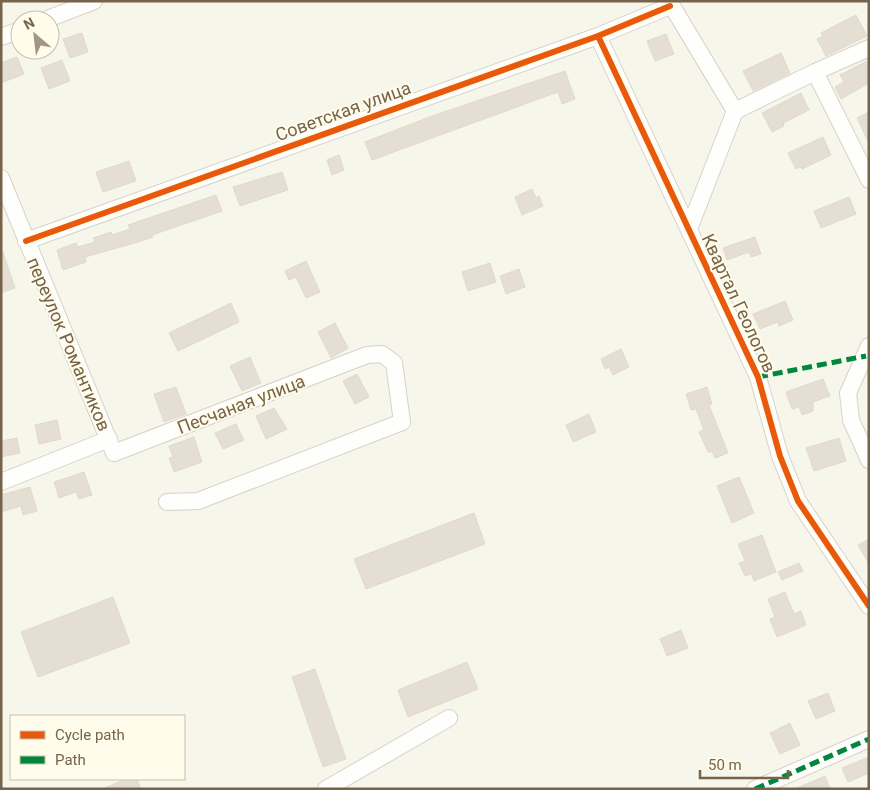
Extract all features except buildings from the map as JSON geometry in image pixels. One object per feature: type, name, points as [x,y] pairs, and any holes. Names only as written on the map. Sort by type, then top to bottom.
[{"type":"street","points":[[60,14],[94,1]]},
{"type":"street","points":[[669,4],[735,110]]},
{"type":"street","name":"Советская улица","points":[[26,241],[598,36],[669,4]]},
{"type":"street","name":"Квартал Геологов","points":[[598,36],[758,377],[780,456],[798,501],[869,606]]},
{"type":"street","points":[[689,229],[735,110],[869,48]]},
{"type":"street","points":[[815,72],[869,180]]},
{"type":"street","name":"переулок Романтиков","points":[[1,178],[111,446]]},
{"type":"street","points":[[869,346],[848,393],[851,420],[869,460]]},
{"type":"street","name":"Песчаная улица","points":[[1,482],[111,446],[367,354],[382,354],[394,363],[402,422],[198,501],[166,502]]},
{"type":"street","points":[[326,789],[449,718]]},
{"type":"street","points":[[755,789],[869,739]]},
{"type":"marked path","points":[[758,377],[866,356]]},
{"type":"marked path","points":[[755,789],[869,739]]},
{"type":"cycle path","points":[[26,241],[598,36],[670,6]]},
{"type":"cycle path","points":[[598,36],[758,377],[780,456],[798,501],[869,606]]}]
